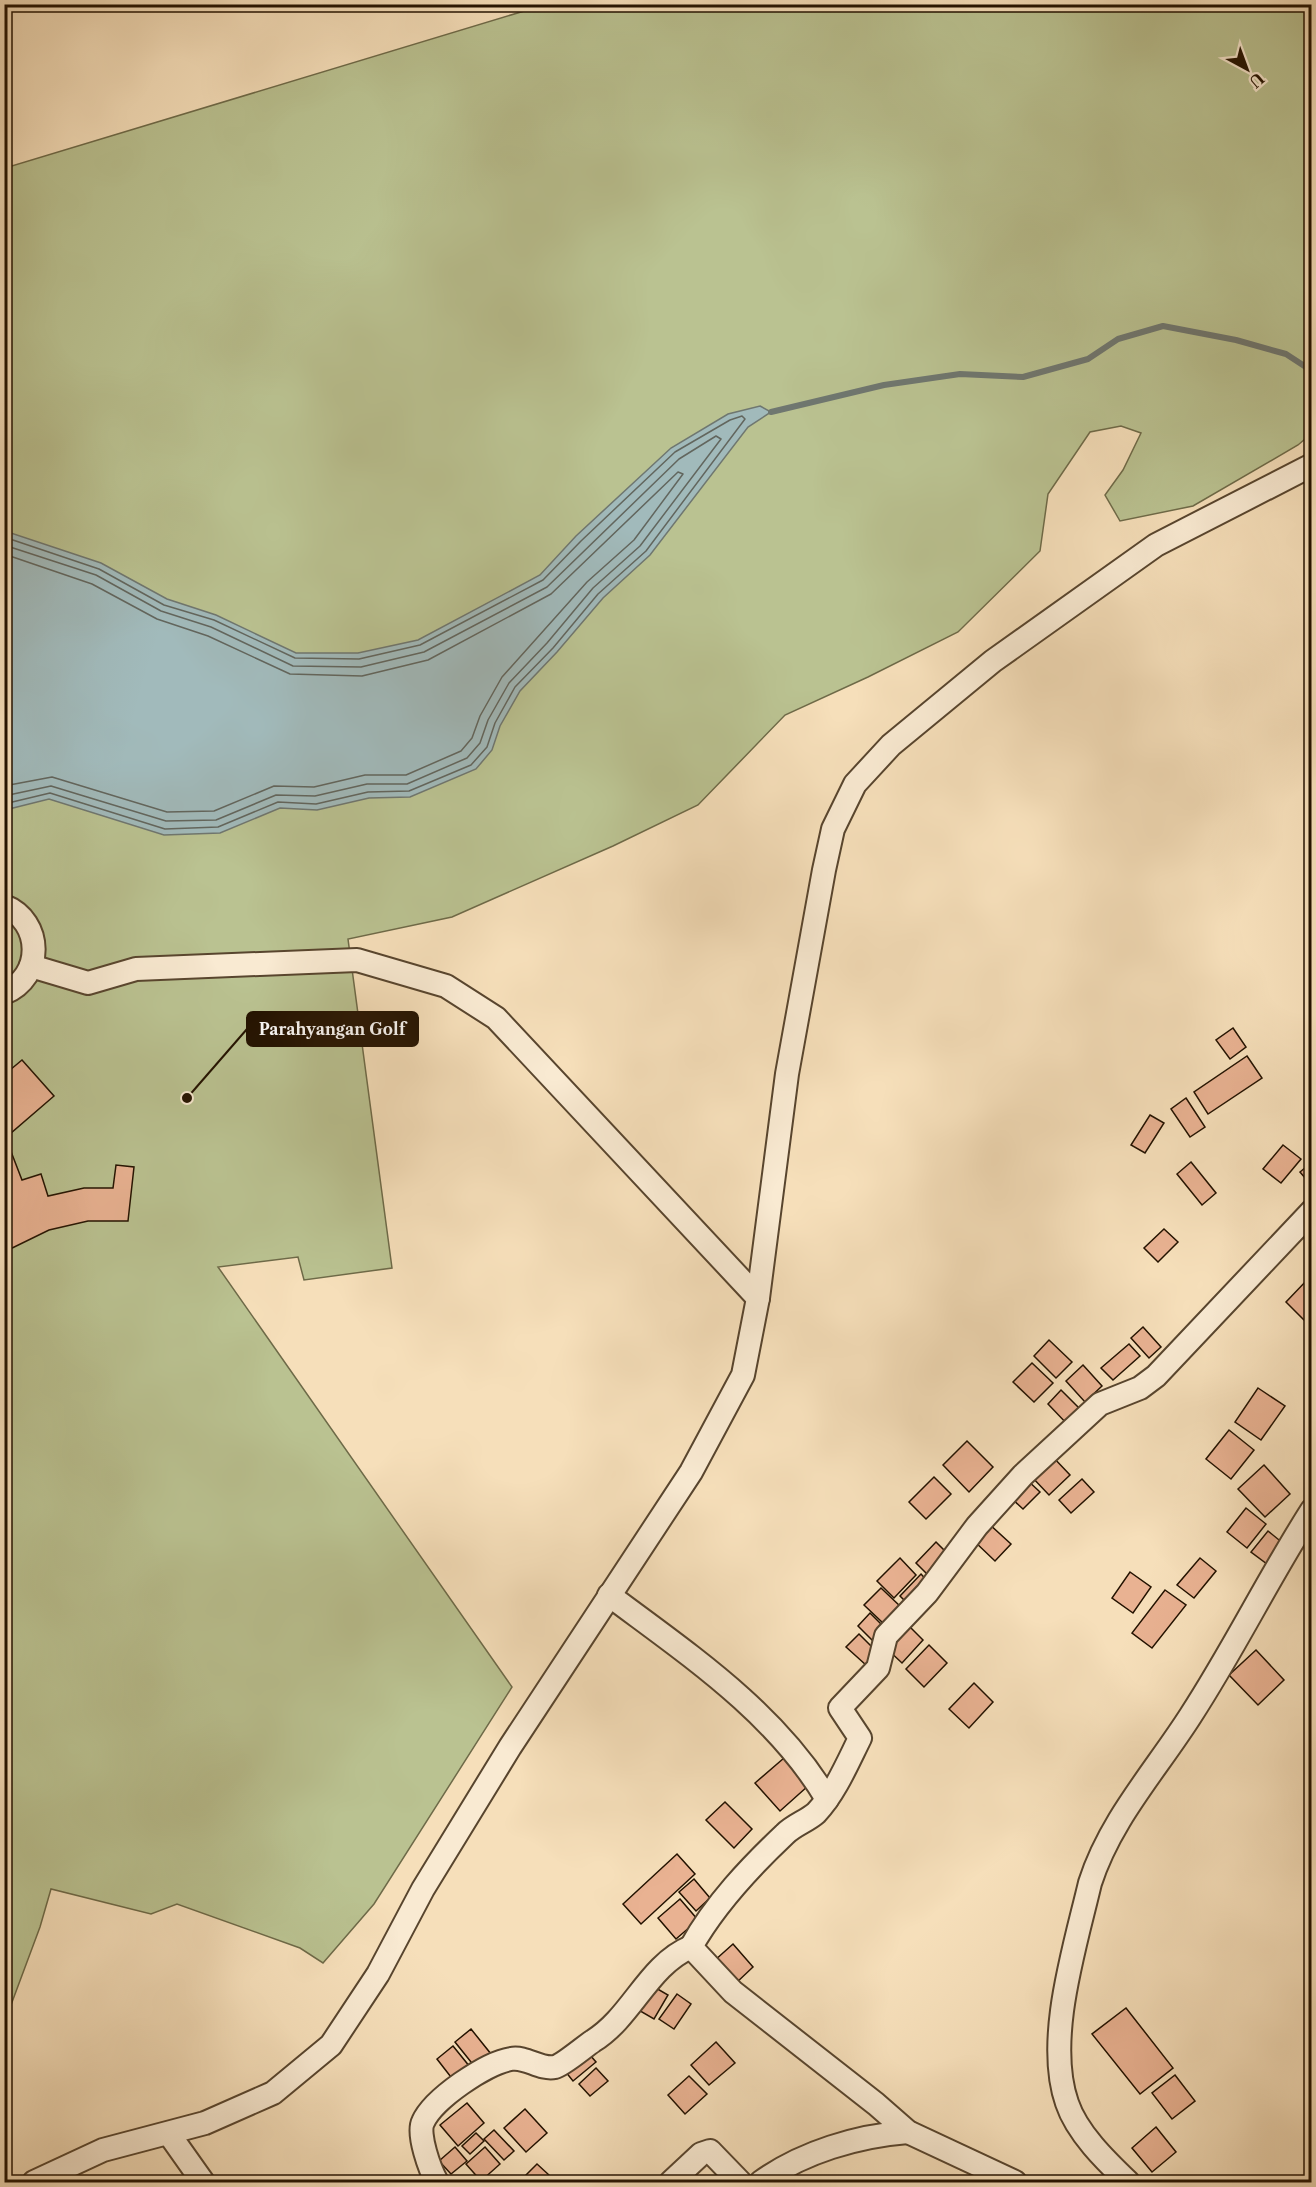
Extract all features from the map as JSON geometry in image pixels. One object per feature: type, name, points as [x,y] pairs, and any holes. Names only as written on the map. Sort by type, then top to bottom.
[{"type":"street","points":[[34,2182],[103,2150],[205,2123],[273,2093],[331,2045],[378,1974],[423,1889],[510,1747],[691,1472],[743,1375],[758,1298],[787,1074],[824,870],[833,830],[855,784],[891,745],[993,661],[1156,545],[1311,465]]},
{"type":"street","points":[[4,906],[18,913],[32,933],[34,955],[31,966],[18,984],[4,993]]},
{"type":"street","points":[[31,966],[88,983],[136,969],[357,960],[446,986],[496,1017],[758,1298]]},
{"type":"street","points":[[436,2182],[421,2143],[422,2123],[432,2107],[495,2062],[514,2058],[546,2067],[557,2067],[595,2040],[625,2013],[670,1960],[691,1947],[712,1913],[734,1887],[786,1833],[814,1814],[827,1799],[860,1738],[840,1708],[878,1668],[886,1636],[927,1593],[977,1526],[1023,1475],[1100,1404],[1140,1388],[1156,1376],[1311,1211]]},
{"type":"street","points":[[1128,2182],[1087,2136],[1067,2105],[1061,2080],[1057,2046],[1060,2019],[1090,1883],[1096,1862],[1110,1836],[1191,1715],[1311,1510]]},
{"type":"street","points":[[609,1595],[732,1688],[798,1756],[827,1799]]},
{"type":"street","points":[[691,1947],[733,1992],[876,2104],[908,2132],[1015,2182]]},
{"type":"street","points":[[761,2182],[778,2170],[822,2150],[883,2134],[908,2132]]},
{"type":"street","points":[[169,2134],[203,2182]]},
{"type":"street","points":[[671,2182],[702,2154],[710,2151],[740,2182]]},
{"type":"green space","points":[[544,5],[1311,5],[1311,434],[1298,445],[1193,506],[1120,521],[1105,495],[1123,470],[1141,433],[1121,426],[1090,432],[1048,494],[1040,551],[958,632],[785,715],[698,805],[613,846],[452,917],[348,939],[392,1268],[304,1280],[298,1257],[218,1267],[512,1687],[374,1904],[323,1963],[300,1948],[177,1904],[151,1914],[51,1889],[40,1927],[5,2021],[5,168]]},
{"type":"water","points":[[760,406],[771,412],[748,427],[650,555],[603,598],[520,691],[500,726],[492,750],[476,769],[410,797],[369,798],[317,810],[280,808],[220,833],[164,835],[49,799],[5,810],[5,531],[101,563],[167,599],[216,615],[296,653],[358,653],[418,640],[540,575],[576,536],[671,448],[728,414]]},
{"type":"building","points":[[1233,1028],[1246,1047],[1230,1059],[1216,1040]]},
{"type":"building","points":[[1247,1056],[1262,1078],[1208,1114],[1194,1092]]},
{"type":"building","points":[[22,1060],[54,1096],[4,1139],[4,1075]]},
{"type":"building","points":[[1186,1098],[1205,1127],[1190,1137],[1171,1109]]},
{"type":"building","points":[[1150,1115],[1164,1123],[1145,1153],[1131,1145]]},
{"type":"building","points":[[1283,1145],[1301,1159],[1281,1183],[1263,1169]]},
{"type":"building","points":[[10,1149],[22,1180],[41,1174],[48,1196],[84,1188],[113,1188],[116,1165],[134,1167],[128,1221],[88,1221],[49,1230],[4,1252],[4,1151]]},
{"type":"building","points":[[1191,1162],[1216,1193],[1202,1205],[1177,1174]]},
{"type":"building","points":[[1312,1162],[1312,1186],[1300,1172]]},
{"type":"building","points":[[1164,1229],[1178,1242],[1158,1262],[1144,1248]]},
{"type":"building","points":[[1307,1280],[1312,1285],[1312,1321],[1308,1324],[1286,1302]]},
{"type":"building","points":[[1143,1327],[1161,1347],[1149,1358],[1131,1338]]},
{"type":"building","points":[[1049,1340],[1072,1362],[1056,1378],[1034,1356]]},
{"type":"building","points":[[1129,1344],[1140,1356],[1113,1380],[1101,1368]]},
{"type":"building","points":[[1032,1363],[1053,1383],[1034,1402],[1013,1382]]},
{"type":"building","points":[[1083,1365],[1102,1386],[1085,1402],[1066,1381]]},
{"type":"building","points":[[1258,1388],[1285,1406],[1261,1440],[1235,1422]]},
{"type":"building","points":[[1061,1390],[1083,1412],[1069,1426],[1048,1404]]},
{"type":"building","points":[[1229,1430],[1254,1450],[1231,1479],[1206,1459]]},
{"type":"building","points":[[967,1441],[993,1467],[969,1492],[943,1465]]},
{"type":"building","points":[[1052,1456],[1070,1475],[1049,1495],[1031,1476]]},
{"type":"building","points":[[1264,1465],[1290,1494],[1265,1517],[1238,1489]]},
{"type":"building","points":[[934,1477],[951,1494],[926,1519],[909,1502]]},
{"type":"building","points":[[1026,1479],[1040,1492],[1023,1509],[1009,1496]]},
{"type":"building","points":[[1082,1479],[1094,1492],[1071,1513],[1059,1500]]},
{"type":"building","points":[[1246,1508],[1266,1524],[1247,1548],[1227,1532]]},
{"type":"building","points":[[988,1523],[1011,1544],[995,1561],[973,1540]]},
{"type":"building","points":[[1268,1531],[1284,1544],[1267,1564],[1251,1552]]},
{"type":"building","points":[[936,1542],[949,1555],[929,1576],[916,1563]]},
{"type":"building","points":[[900,1558],[916,1575],[894,1598],[877,1581]]},
{"type":"building","points":[[1200,1558],[1216,1571],[1194,1598],[1177,1585]]},
{"type":"building","points":[[1130,1572],[1151,1587],[1133,1613],[1112,1598]]},
{"type":"building","points":[[921,1574],[930,1584],[909,1605],[900,1596]]},
{"type":"building","points":[[881,1588],[901,1607],[884,1624],[864,1605]]},
{"type":"building","points":[[1165,1590],[1186,1605],[1152,1648],[1132,1633]]},
{"type":"building","points":[[870,1613],[887,1630],[874,1642],[858,1626]]},
{"type":"building","points":[[907,1624],[923,1640],[902,1663],[885,1647]]},
{"type":"building","points":[[859,1634],[878,1653],[866,1665],[846,1647]]},
{"type":"building","points":[[929,1645],[947,1663],[924,1687],[906,1669]]},
{"type":"building","points":[[1256,1650],[1284,1680],[1258,1705],[1229,1675]]},
{"type":"building","points":[[974,1683],[993,1702],[969,1728],[949,1709]]},
{"type":"building","points":[[784,1758],[808,1786],[780,1811],[755,1783]]},
{"type":"building","points":[[725,1802],[752,1829],[734,1848],[706,1820]]},
{"type":"building","points":[[677,1854],[695,1874],[641,1924],[623,1904]]},
{"type":"building","points":[[694,1879],[710,1898],[696,1911],[679,1892]]},
{"type":"building","points":[[680,1899],[698,1920],[676,1939],[658,1918]]},
{"type":"building","points":[[733,1944],[753,1967],[735,1984],[714,1961]]},
{"type":"building","points":[[649,1984],[668,1995],[654,2019],[635,2008]]},
{"type":"building","points":[[677,1994],[691,2004],[674,2029],[659,2019]]},
{"type":"building","points":[[1126,2008],[1173,2068],[1140,2094],[1092,2034]]},
{"type":"building","points":[[471,2029],[491,2054],[475,2067],[455,2042]]},
{"type":"building","points":[[716,2042],[735,2063],[709,2085],[691,2065]]},
{"type":"building","points":[[453,2046],[470,2067],[454,2081],[437,2059]]},
{"type":"building","points":[[583,2047],[596,2062],[573,2081],[561,2066]]},
{"type":"building","points":[[596,2068],[608,2081],[590,2096],[579,2084]]},
{"type":"building","points":[[1175,2075],[1195,2101],[1172,2119],[1152,2093]]},
{"type":"building","points":[[689,2076],[707,2094],[685,2114],[668,2095]]},
{"type":"building","points":[[467,2103],[484,2123],[458,2146],[440,2125]]},
{"type":"building","points":[[525,2109],[547,2133],[526,2152],[504,2128]]},
{"type":"building","points":[[1156,2127],[1176,2152],[1152,2172],[1132,2148]]},
{"type":"building","points":[[494,2130],[514,2151],[504,2160],[484,2139]]},
{"type":"building","points":[[476,2133],[484,2141],[470,2154],[462,2146]]},
{"type":"building","points":[[455,2147],[467,2161],[451,2174],[439,2161]]},
{"type":"building","points":[[485,2147],[500,2164],[481,2181],[466,2164]]},
{"type":"building","points":[[537,2164],[549,2175],[543,2182],[519,2182]]},
{"type":"waterway","points":[[771,412],[884,385],[960,374],[1023,377],[1088,359],[1118,339],[1163,326],[1236,340],[1286,354],[1312,371]]},
{"type":"place","name":"Parahyangan Golf","points":[[187,1098]]}]
